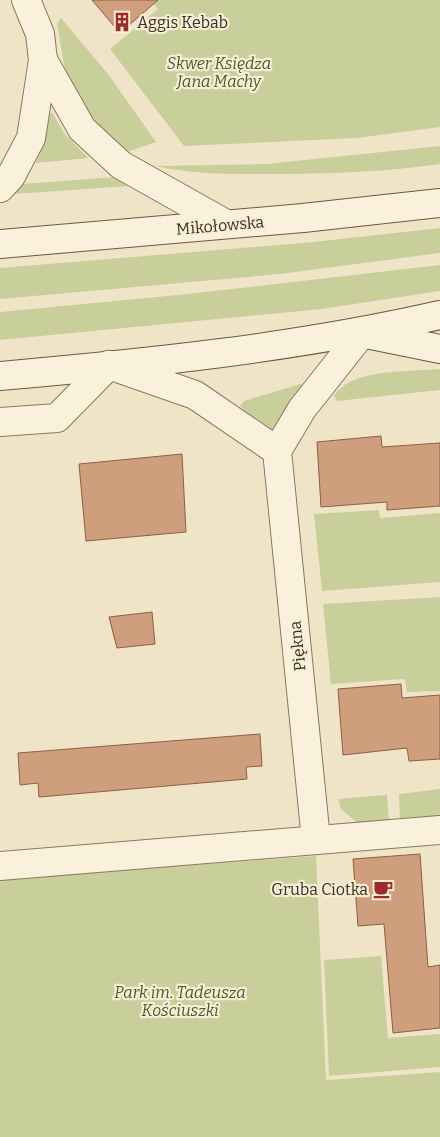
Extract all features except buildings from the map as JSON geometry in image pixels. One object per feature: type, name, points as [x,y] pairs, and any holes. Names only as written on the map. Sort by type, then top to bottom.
[{"type":"street","points":[[0,188],[11,176],[31,138],[43,60],[34,3]]},
{"type":"street","points":[[43,60],[82,129],[121,165],[226,224]]},
{"type":"street","name":"Mikołowska","points":[[0,244],[440,203]]},
{"type":"street","points":[[0,376],[282,345],[362,333],[440,315]]},
{"type":"street","points":[[362,333],[440,348]]},
{"type":"street","points":[[109,365],[195,395],[278,451],[302,409],[362,333]]},
{"type":"street","points":[[0,422],[57,418],[109,365]]},
{"type":"street","name":"Piękna","points":[[278,451],[316,840]]},
{"type":"street","points":[[0,866],[440,830]]},
{"type":"green space","name":"Skwer Księdza Jana Machy","points":[[151,0],[440,0],[440,127],[357,138],[184,146],[110,49],[158,9]]},
{"type":"green space","points":[[61,18],[108,74],[156,142],[124,153],[105,136],[88,116],[73,94],[67,74],[57,24]]},
{"type":"green space","points":[[52,112],[64,133],[88,158],[36,163],[45,141],[49,116]]},
{"type":"green space","points":[[440,146],[440,164],[377,171],[313,174],[228,174],[184,171],[156,166],[266,164]]},
{"type":"green space","points":[[117,177],[129,186],[14,194],[21,184]]},
{"type":"green space","points":[[440,228],[440,253],[280,274],[0,299],[0,268],[313,242]]},
{"type":"green space","points":[[440,265],[440,291],[322,309],[0,340],[0,312],[188,294]]},
{"type":"green space","points":[[440,369],[440,390],[337,401],[334,396],[342,387],[354,380],[367,376],[398,371]]},
{"type":"green space","points":[[300,384],[304,385],[276,435],[259,424],[240,406],[244,401]]},
{"type":"green space","points":[[379,510],[380,518],[440,513],[440,582],[322,591],[314,514]]},
{"type":"green space","points":[[440,597],[440,691],[407,692],[405,679],[331,684],[323,604]]},
{"type":"green space","points":[[440,789],[440,819],[400,823],[399,794]]},
{"type":"green space","points":[[387,795],[389,822],[360,825],[341,809],[338,799]]},
{"type":"green space","name":"Park im. Tadeusza Kościuszki","points":[[316,856],[326,1080],[440,1072],[440,1137],[0,1137],[0,879]]},
{"type":"green space","points":[[381,956],[388,1038],[440,1034],[440,1067],[329,1076],[324,960]]},
{"type":"place","name":"Aggis Kebab","points":[[122,22]]},
{"type":"place","name":"Gruba Ciotka","points":[[383,889]]}]
